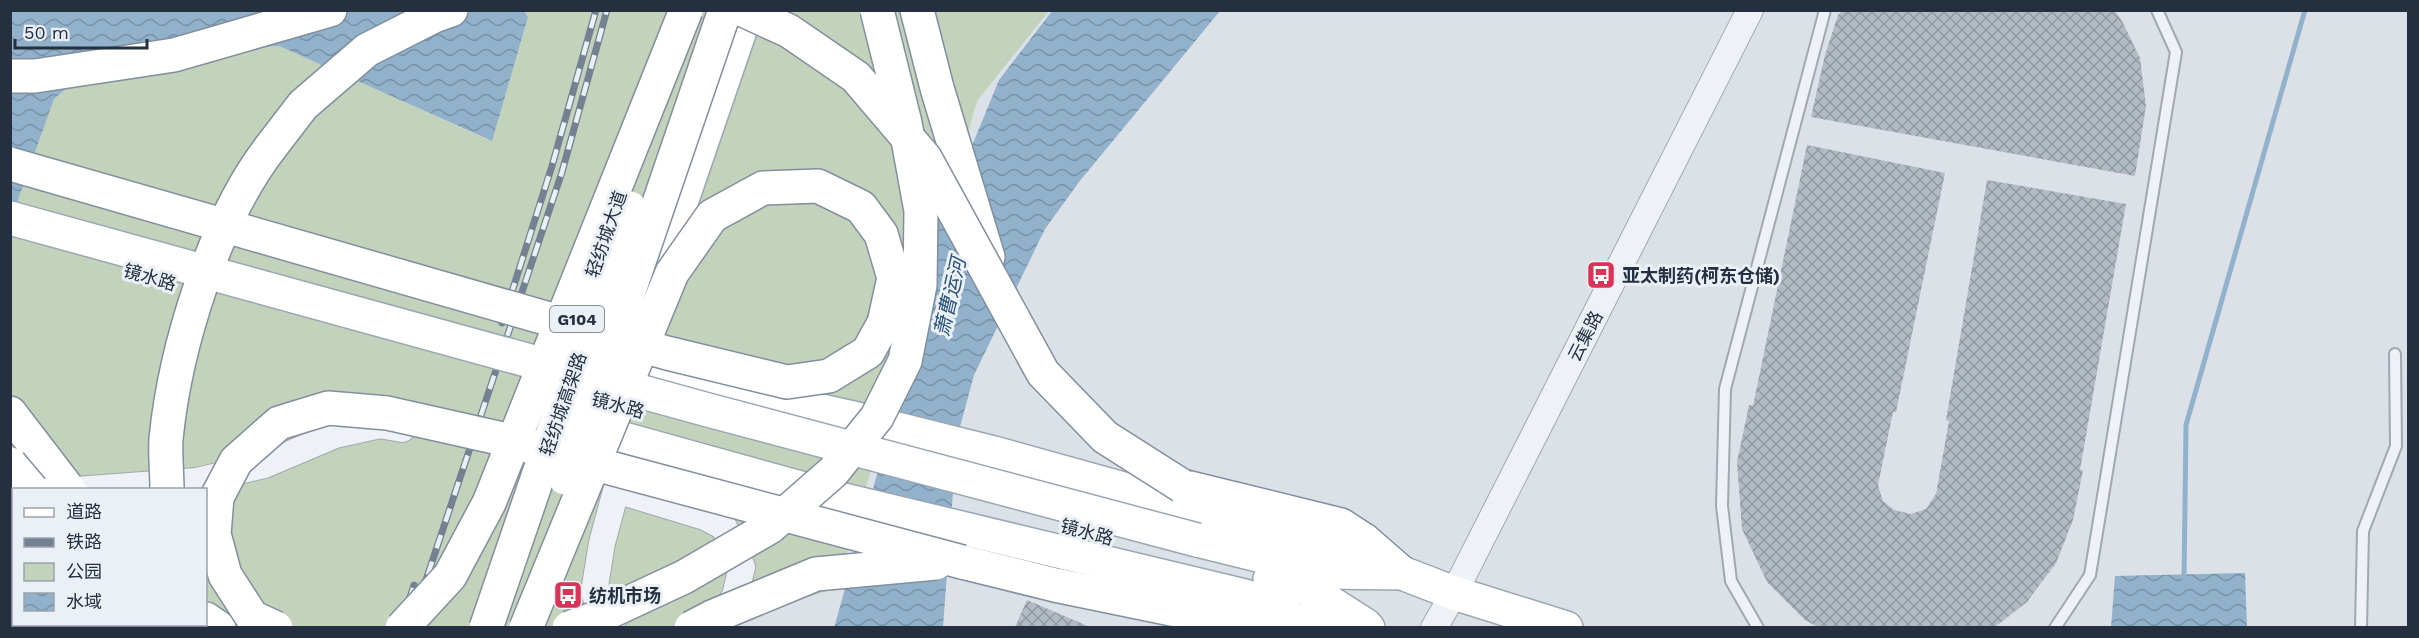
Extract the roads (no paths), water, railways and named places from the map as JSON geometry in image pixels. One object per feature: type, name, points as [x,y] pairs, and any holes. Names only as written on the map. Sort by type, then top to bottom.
[{"type":"main road","points":[[10,76],[35,76],[174,55],[330,10]]},
{"type":"main road","points":[[167,488],[166,440],[180,356],[210,258],[250,173],[303,105],[367,50],[434,16],[451,10]]},
{"type":"main road","points":[[402,627],[450,576],[489,503],[685,10]]},
{"type":"main road","name":"轻纺城大道","points":[[472,627],[685,10]]},
{"type":"main road","name":"轻纺城高架路","points":[[486,627],[698,10]]},
{"type":"main road","name":"轻纺城高架路","points":[[514,627],[725,10]]},
{"type":"main road","points":[[537,627],[616,438],[625,368],[745,10],[789,31],[856,77],[925,158],[1043,373],[1105,437],[1182,486],[1341,525],[1364,540],[1402,573],[1454,593],[1566,627]]},
{"type":"main road","points":[[569,627],[596,618],[684,578],[770,527],[833,472],[877,417],[905,361],[920,285],[921,211],[905,123],[877,10]]},
{"type":"main road","points":[[917,10],[937,88],[998,290]]},
{"type":"main road","points":[[10,164],[609,337],[632,343],[644,346],[655,350],[788,382],[829,376],[868,352],[884,324],[894,278],[881,234],[861,207],[818,186],[763,188],[712,216],[672,273],[644,339],[640,350],[622,395],[526,627]]},
{"type":"main road","points":[[10,218],[708,410],[1195,550],[1307,588],[1369,627]]},
{"type":"main road","name":"镜水路","points":[[10,238],[1195,550]]},
{"type":"main road","points":[[567,349],[625,368],[849,417],[994,453],[1336,548],[1364,540]]},
{"type":"main road","points":[[276,627],[252,616],[225,575],[214,534],[217,497],[236,461],[279,423],[328,408],[387,412],[969,547],[1245,596],[1301,622]]},
{"type":"main road","points":[[10,413],[68,488]]},
{"type":"main road","points":[[544,415],[616,438],[840,499],[969,547],[1055,585],[1249,625],[1301,622],[1369,627]]},
{"type":"main road","points":[[691,627],[816,574],[969,547]]},
{"type":"main road","points":[[1195,550],[1327,572],[1402,573]]},
{"type":"street","name":"云集路","points":[[1434,627],[1454,593],[1750,10]]},
{"type":"street","points":[[91,488],[197,481],[264,465],[335,435],[380,425],[444,437]]},
{"type":"street","points":[[613,627],[605,623],[594,592],[616,438]]},
{"type":"street","points":[[626,493],[705,517],[724,527],[742,567],[735,596],[718,622],[699,627]]},
{"type":"lane","points":[[1758,627],[1731,581],[1722,506],[1725,389],[1825,10]]},
{"type":"lane","points":[[2055,627],[2090,575],[2092,563],[2176,52],[2157,10]]},
{"type":"lane","points":[[2361,627],[2363,531],[2396,446],[2396,354]]},
{"type":"water","points":[[523,10],[528,17],[492,141],[279,46],[107,54],[54,99],[11,219],[11,11]]},
{"type":"water","name":"萧曹运河","points":[[1052,11],[1220,11],[1079,182],[1045,229],[974,375],[957,438],[943,627],[834,628],[912,350],[939,220],[946,209],[999,80]]},
{"type":"water","points":[[2245,573],[2247,627],[2111,627],[2115,576]]},
{"type":"waterway","points":[[2184,581],[2186,425],[2305,10]]},
{"type":"railway","points":[[502,323],[552,166],[596,10]]},
{"type":"railway","points":[[410,628],[562,172],[607,10]]},
{"type":"railway","points":[[400,628],[414,585]]},
{"type":"place","name":"亚太制药(柯东仓储)","points":[[1601,275]]},
{"type":"place","name":"纺机市场","points":[[568,595]]}]
